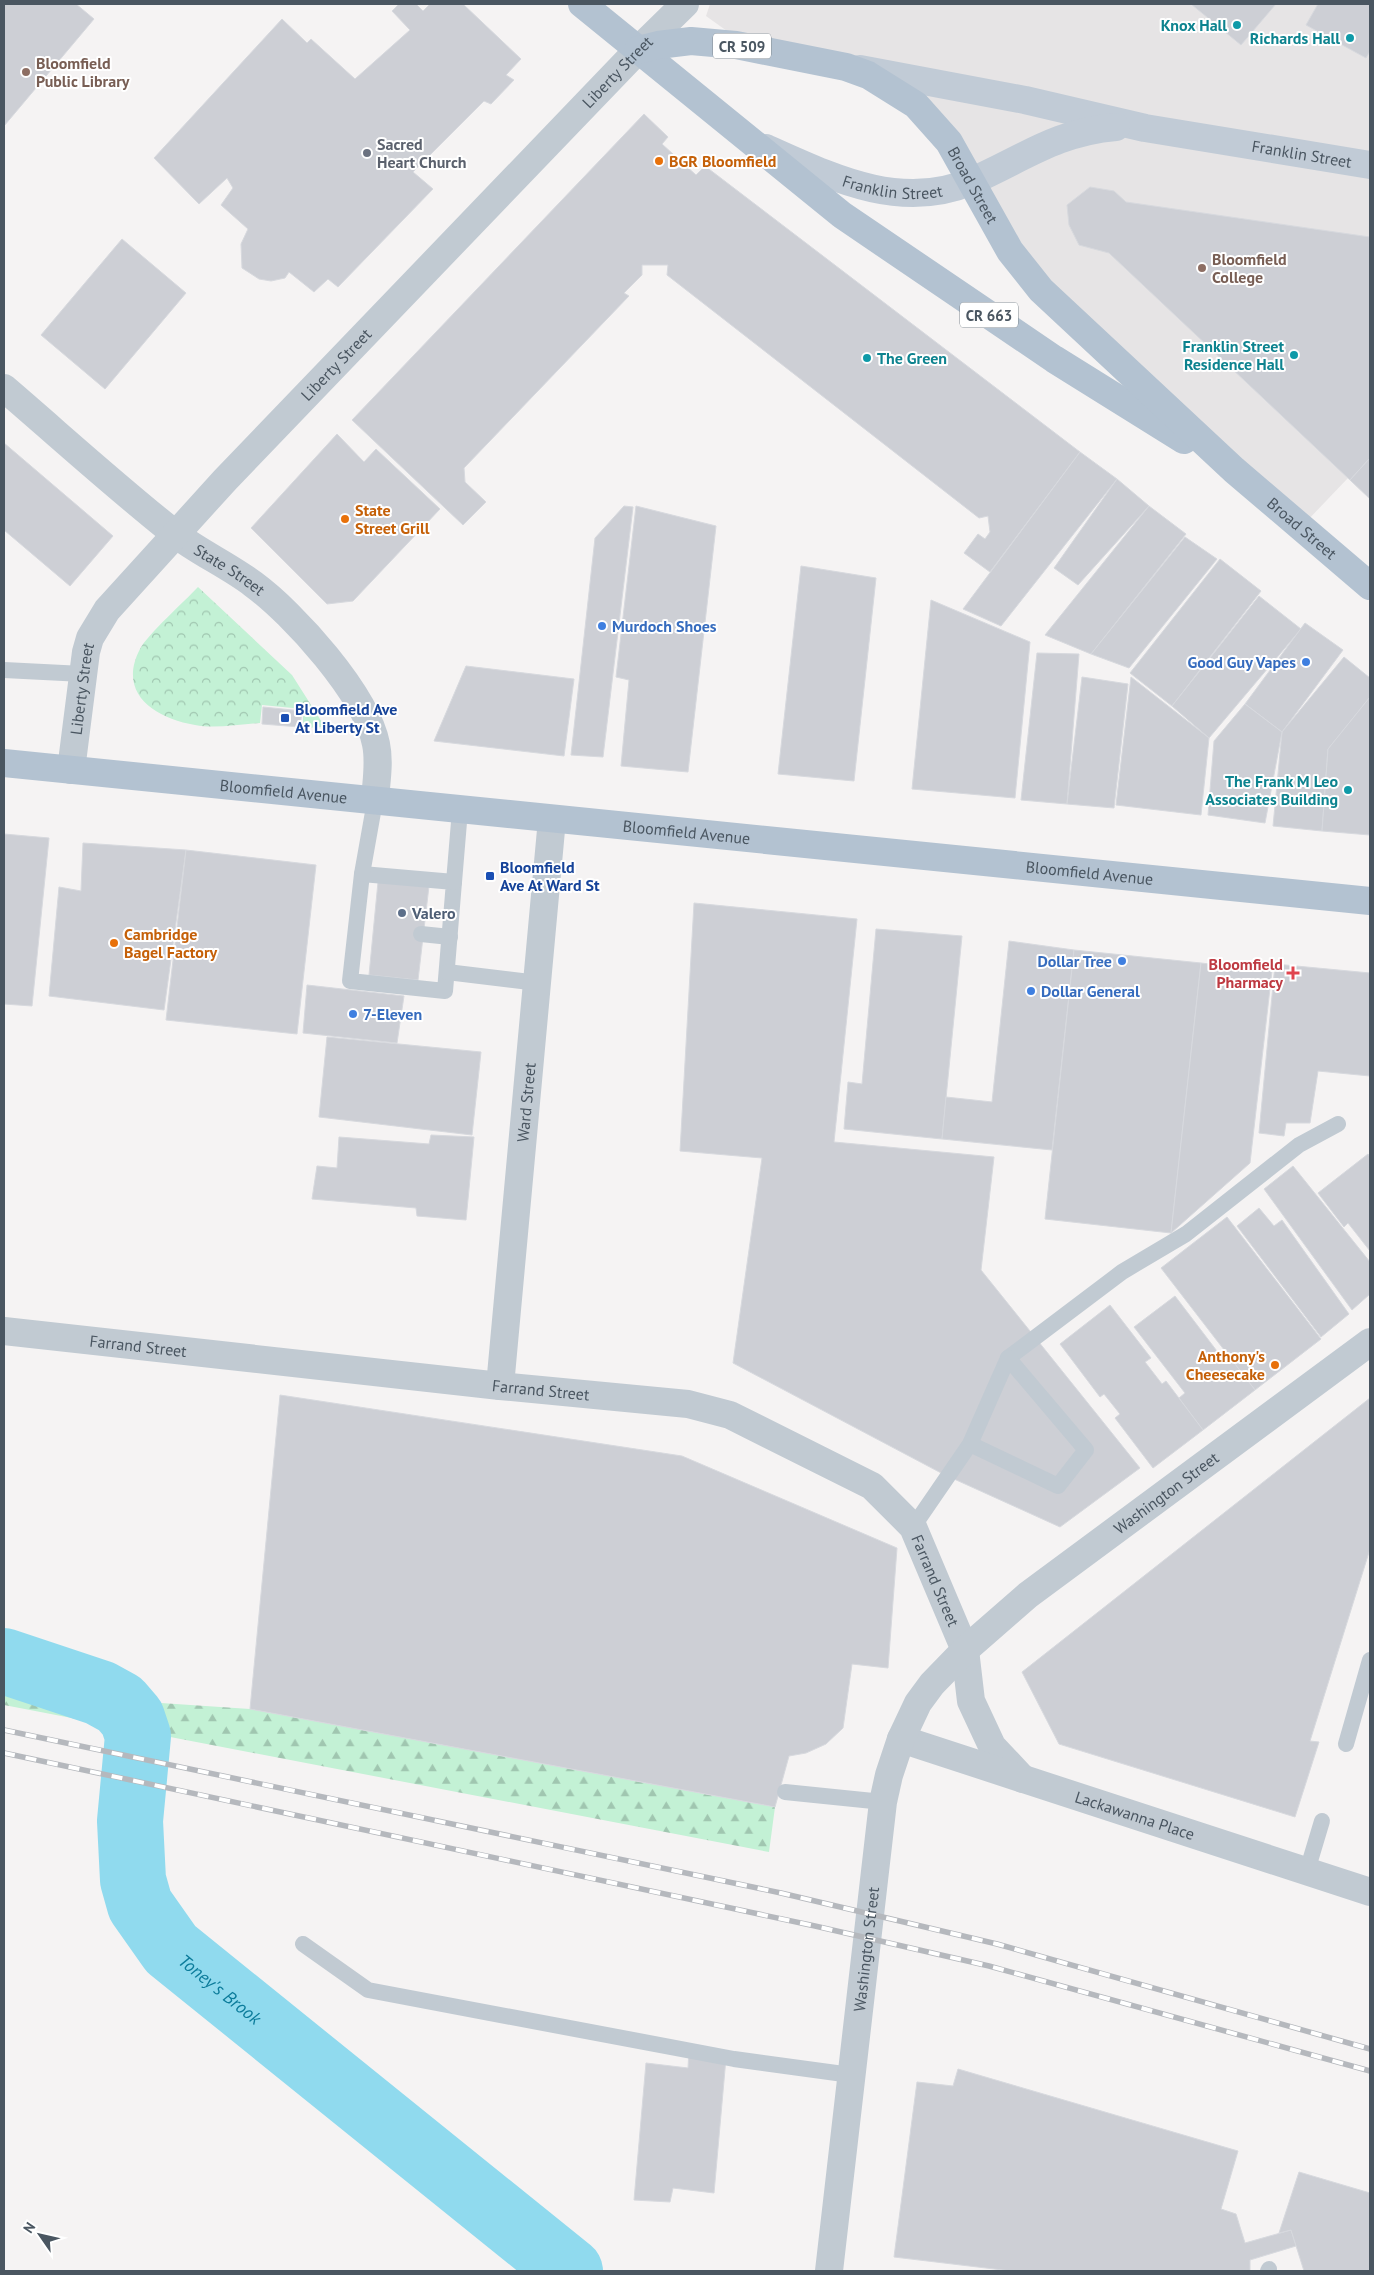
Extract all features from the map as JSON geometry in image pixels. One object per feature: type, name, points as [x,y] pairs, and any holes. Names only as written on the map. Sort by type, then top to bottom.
[{"type":"main road","name":"Broad Street","points":[[582,4],[755,143],[819,199],[1076,373],[1234,470]]},
{"type":"main road","name":"Broad Street","points":[[638,50],[673,42],[717,43],[846,67],[868,75],[916,105],[949,142],[1010,251],[1041,290],[1234,470],[1370,586]]},
{"type":"main road","name":"Franklin Street","points":[[846,67],[1025,100],[1145,128],[1370,165]]},
{"type":"main road","name":"Franklin Street","points":[[755,143],[840,180],[876,191],[896,193],[935,191],[972,181],[1063,137],[1101,128],[1145,128]]},
{"type":"main road","name":"Bloomfield Avenue","points":[[4,763],[1370,901]]},
{"type":"street","name":"Liberty Street","points":[[71,770],[86,652],[98,624],[176,534],[638,50],[685,4]]},
{"type":"street","name":"State Street","points":[[4,388],[176,534],[254,584],[276,602],[336,671],[356,698],[370,724],[376,744],[378,768],[375,800]]},
{"type":"street","name":"Ward Street","points":[[500,1386],[552,819]]},
{"type":"street","name":"Farrand Street","points":[[4,1331],[500,1386],[688,1404],[730,1415],[872,1486],[913,1526],[965,1650]]},
{"type":"street","name":"Washington Street","points":[[830,2271],[883,1802],[889,1775],[901,1739],[918,1703],[937,1679],[965,1650],[1028,1595],[1370,1342]]},
{"type":"street","points":[[965,1650],[971,1701],[992,1746],[1023,1779]]},
{"type":"street","name":"Lackawanna Place","points":[[901,1739],[1370,1892]]},
{"type":"lane","points":[[4,670],[83,674]]},
{"type":"lane","points":[[375,800],[362,874],[364,927],[350,981],[445,991],[460,810]]},
{"type":"lane","points":[[362,874],[454,882]]},
{"type":"lane","points":[[421,934],[450,936]]},
{"type":"lane","points":[[447,972],[538,983]]},
{"type":"lane","points":[[913,1526],[970,1444],[1008,1358],[1122,1272],[1186,1234],[1299,1145],[1338,1124]]},
{"type":"lane","points":[[970,1444],[1058,1486],[1086,1450],[1008,1358]]},
{"type":"lane","points":[[1346,1744],[1370,1660]]},
{"type":"lane","points":[[785,1792],[883,1802]]},
{"type":"lane","points":[[1307,1871],[1322,1821]]},
{"type":"lane","points":[[302,1944],[368,1990],[726,2058],[851,2075]]},
{"type":"shaded area","name":"Bloomfield College","points":[[710,4],[1370,4],[1370,455],[1305,523],[1053,295],[922,98],[741,41],[706,16]]},
{"type":"green space","points":[[198,587],[292,675],[325,727],[303,728],[303,709],[262,705],[260,723],[219,726],[195,725],[180,722],[166,716],[144,701],[136,691],[133,678],[134,665],[140,649],[158,626]]},
{"type":"green space","points":[[4,1648],[161,1703],[250,1709],[775,1807],[769,1852],[4,1705]]},
{"type":"building","name":"Bloomfield Public Library","points":[[4,4],[76,4],[94,19],[4,126]]},
{"type":"building","points":[[399,4],[416,4],[423,11],[430,4],[463,4],[521,59],[506,75],[514,80],[491,104],[484,101],[413,172],[433,189],[338,287],[328,279],[314,292],[289,272],[285,278],[271,281],[259,279],[242,268],[241,244],[248,229],[221,205],[233,188],[227,178],[199,204],[154,158],[282,19],[307,43],[311,39],[355,79],[410,30],[392,11]]},
{"type":"building","name":"Knox Hall","points":[[1191,4],[1276,4],[1241,45]]},
{"type":"building","name":"Richards Hall","points":[[1318,4],[1370,4],[1370,51],[1366,58],[1306,25]]},
{"type":"building","name":"The Green","points":[[644,114],[668,137],[662,144],[696,175],[705,166],[1080,452],[990,572],[964,553],[978,534],[985,539],[990,532],[988,516],[979,518],[667,275],[668,265],[642,265],[642,275],[624,293],[629,296],[464,468],[465,482],[486,502],[463,525],[352,420]]},
{"type":"building","name":"Franklin Street Residence Hall","points":[[1090,187],[1114,191],[1126,202],[1370,237],[1370,458],[1350,480],[1109,253],[1079,245],[1069,225],[1067,205]]},
{"type":"building","points":[[122,239],[186,293],[105,389],[41,335]]},
{"type":"building","name":"State Street Grill","points":[[337,434],[364,462],[376,449],[440,509],[353,601],[327,604],[251,528]]},
{"type":"building","points":[[4,443],[113,536],[70,586],[4,530]]},
{"type":"building","points":[[1080,452],[1117,479],[1001,626],[963,609]]},
{"type":"building","points":[[1370,458],[1370,499],[1350,480]]},
{"type":"building","points":[[1117,479],[1149,506],[1078,585],[1054,568]]},
{"type":"building","name":"Murdoch Shoes","points":[[624,506],[633,507],[603,757],[571,755],[595,538]]},
{"type":"building","points":[[636,506],[716,526],[688,772],[621,766],[629,680],[616,677]]},
{"type":"building","points":[[1149,506],[1186,534],[1091,654],[1045,635]]},
{"type":"building","points":[[1185,537],[1217,559],[1129,668],[1091,654]]},
{"type":"building","points":[[1220,559],[1261,591],[1172,706],[1130,673]]},
{"type":"building","points":[[801,566],[876,578],[854,781],[778,774]]},
{"type":"building","points":[[1259,596],[1301,629],[1209,738],[1172,706]]},
{"type":"building","points":[[931,600],[1030,642],[1015,798],[912,789]]},
{"type":"building","points":[[1305,623],[1343,650],[1282,732],[1245,704]]},
{"type":"building","points":[[1037,653],[1079,654],[1067,804],[1021,800]]},
{"type":"building","points":[[1344,657],[1370,678],[1370,697],[1328,749],[1322,831],[1273,826],[1282,732]]},
{"type":"building","points":[[466,666],[574,679],[564,756],[434,741]]},
{"type":"building","points":[[1082,677],[1128,684],[1114,808],[1067,804]]},
{"type":"building","points":[[1131,677],[1209,738],[1201,815],[1116,805]]},
{"type":"building","name":"The Frank M Leo Associates Building","points":[[1370,697],[1370,835],[1322,831],[1328,749]]},
{"type":"building","points":[[1245,704],[1282,732],[1265,823],[1208,815],[1214,741]]},
{"type":"building","points":[[263,707],[302,711],[300,727],[262,724]]},
{"type":"building","points":[[4,834],[49,838],[32,1006],[4,1004]]},
{"type":"building","name":"Cambridge Bagel Factory","points":[[83,843],[186,850],[164,1010],[49,996],[59,887],[81,891]]},
{"type":"building","points":[[186,850],[316,865],[297,1034],[166,1020]]},
{"type":"building","points":[[378,882],[429,886],[418,980],[369,975]]},
{"type":"building","points":[[694,903],[857,919],[834,1142],[994,1157],[981,1270],[1140,1468],[1060,1527],[943,1474],[733,1363],[762,1158],[680,1151]]},
{"type":"building","points":[[876,929],[962,936],[942,1139],[844,1129],[848,1082],[862,1084]]},
{"type":"building","points":[[1009,941],[1074,950],[1052,1150],[942,1139],[946,1097],[992,1102]]},
{"type":"building","points":[[1074,950],[1201,963],[1171,1233],[1045,1219]]},
{"type":"building","points":[[1201,963],[1272,971],[1250,1163],[1171,1233]]},
{"type":"building","points":[[1275,964],[1370,973],[1370,1076],[1318,1071],[1310,1123],[1286,1123],[1284,1136],[1259,1133]]},
{"type":"building","name":"7-Eleven","points":[[307,985],[404,996],[397,1043],[303,1033]]},
{"type":"building","points":[[327,1037],[481,1052],[472,1135],[319,1117]]},
{"type":"building","points":[[431,1135],[474,1137],[466,1220],[417,1216],[416,1208],[312,1199],[317,1166],[337,1168],[339,1137],[429,1144]]},
{"type":"building","points":[[1368,1154],[1370,1157],[1370,1251],[1348,1223],[1344,1227],[1318,1193]]},
{"type":"building","points":[[1293,1166],[1370,1262],[1370,1294],[1352,1310],[1264,1189]]},
{"type":"building","points":[[1259,1208],[1274,1226],[1282,1220],[1349,1314],[1321,1337],[1237,1226]]},
{"type":"building","points":[[1227,1217],[1321,1339],[1255,1390],[1161,1268]]},
{"type":"building","points":[[1175,1296],[1223,1359],[1228,1355],[1255,1390],[1203,1430],[1179,1398],[1185,1393],[1134,1327]]},
{"type":"building","points":[[1110,1305],[1151,1358],[1145,1362],[1162,1384],[1166,1381],[1203,1430],[1153,1468],[1115,1418],[1120,1414],[1104,1394],[1100,1397],[1060,1344]]},
{"type":"building","points":[[280,1395],[682,1456],[897,1548],[888,1668],[852,1664],[843,1728],[826,1744],[806,1753],[789,1756],[775,1807],[250,1709]]},
{"type":"building","points":[[1370,1398],[1370,1549],[1310,1741],[1319,1742],[1295,1817],[1059,1744],[1022,1672]]},
{"type":"building","points":[[689,2050],[726,2058],[714,2193],[673,2188],[670,2202],[634,2200],[646,2063],[688,2068]]},
{"type":"building","points":[[958,2069],[1238,2151],[1221,2209],[1236,2214],[1245,2243],[1291,2230],[1296,2246],[1250,2260],[1250,2271],[1011,2271],[894,2257],[917,2082],[953,2086]]},
{"type":"building","points":[[1299,2172],[1370,2193],[1370,2271],[1304,2271],[1291,2230],[1279,2233]]},
{"type":"waterway","name":"Toney's Brook","points":[[4,1661],[100,1693],[120,1704],[132,1718],[138,1736],[130,1821],[133,1880],[140,1905],[171,1949],[570,2271]]},
{"type":"railway","points":[[4,1730],[781,1893],[997,1944],[1370,2049]]},
{"type":"railway","points":[[4,1753],[815,1926],[989,1966],[1370,2071]]},
{"type":"place","name":"Knox Hall","points":[[1237,25]]},
{"type":"place","name":"Richards Hall","points":[[1350,38]]},
{"type":"place","name":"Bloomfield Public Library","points":[[26,72]]},
{"type":"place","name":"Sacred Heart Church","points":[[367,153]]},
{"type":"place","name":"BGR Bloomfield","points":[[659,161]]},
{"type":"place","name":"Bloomfield College","points":[[1202,268]]},
{"type":"place","name":"Franklin Street Residence Hall","points":[[1294,355]]},
{"type":"place","name":"The Green","points":[[867,358]]},
{"type":"place","name":"State Street Grill","points":[[345,519]]},
{"type":"place","name":"Murdoch Shoes","points":[[602,626]]},
{"type":"place","name":"Good Guy Vapes","points":[[1306,662]]},
{"type":"place","name":"Bloomfield Ave At Liberty St","points":[[285,718]]},
{"type":"place","name":"The Frank M Leo Associates Building","points":[[1348,790]]},
{"type":"place","name":"Bloomfield Ave At Ward St","points":[[490,876]]},
{"type":"place","name":"Valero","points":[[402,913]]},
{"type":"place","name":"Cambridge Bagel Factory","points":[[114,943]]},
{"type":"place","name":"Dollar Tree","points":[[1122,961]]},
{"type":"place","name":"Bloomfield Pharmacy","points":[[1293,973]]},
{"type":"place","name":"Dollar General","points":[[1031,991]]},
{"type":"place","name":"7-Eleven","points":[[353,1014]]},
{"type":"place","name":"Anthony's Cheesecake","points":[[1275,1365]]}]
